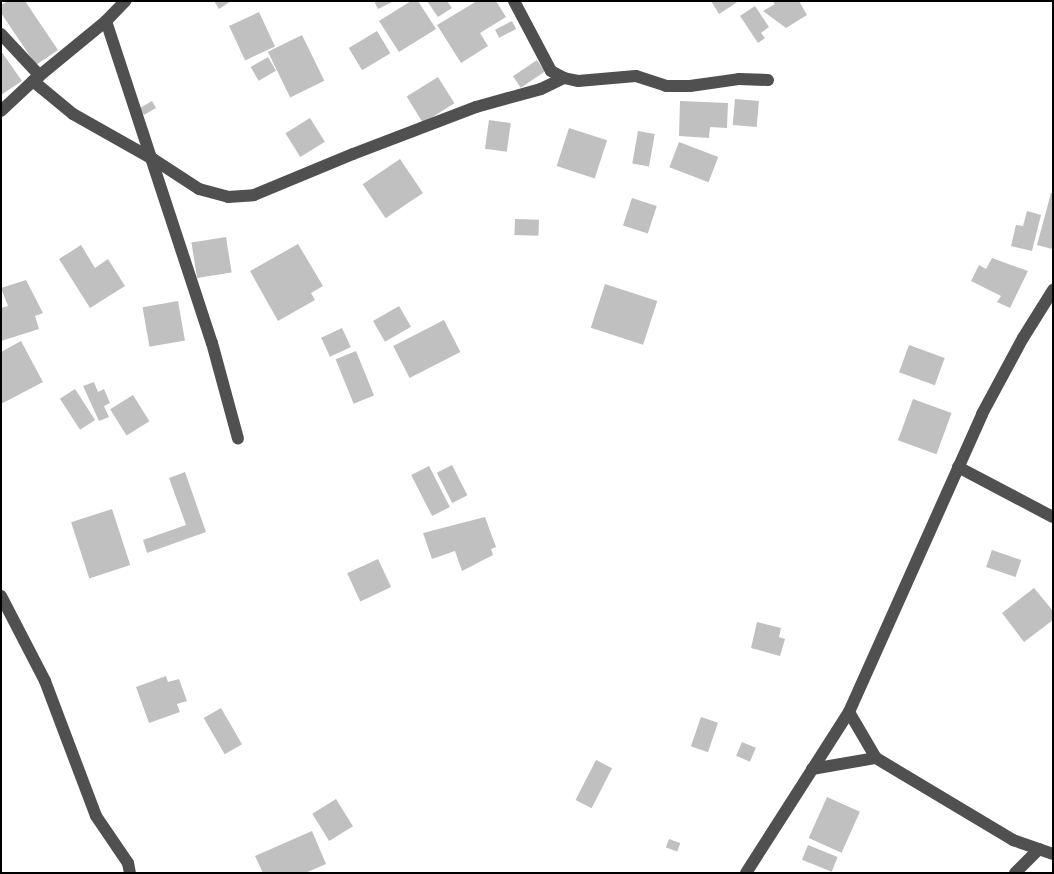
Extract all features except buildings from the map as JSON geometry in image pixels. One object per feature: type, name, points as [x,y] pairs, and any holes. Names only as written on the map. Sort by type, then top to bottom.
[{"type":"street","points":[[1,111],[36,78],[106,20],[125,1]]},
{"type":"street","points":[[514,1],[551,70],[564,78],[578,81],[636,76],[666,86],[690,86],[739,79],[768,80]]},
{"type":"street","points":[[106,20],[212,343],[238,439]]},
{"type":"street","points":[[1,34],[36,78],[73,114],[153,159],[199,189],[228,197],[254,195],[353,154],[476,107],[541,89],[564,78]]},
{"type":"street","points":[[746,873],[849,712],[958,467],[1005,372],[1048,306],[1053,290]]},
{"type":"street","points":[[958,467],[1053,517]]},
{"type":"street","points":[[1,596],[45,680],[96,816],[128,863],[130,873]]},
{"type":"street","points":[[849,712],[876,758],[1014,840],[1053,854]]},
{"type":"street","points":[[812,769],[876,758]]},
{"type":"street","points":[[1015,873],[1039,849]]}]
